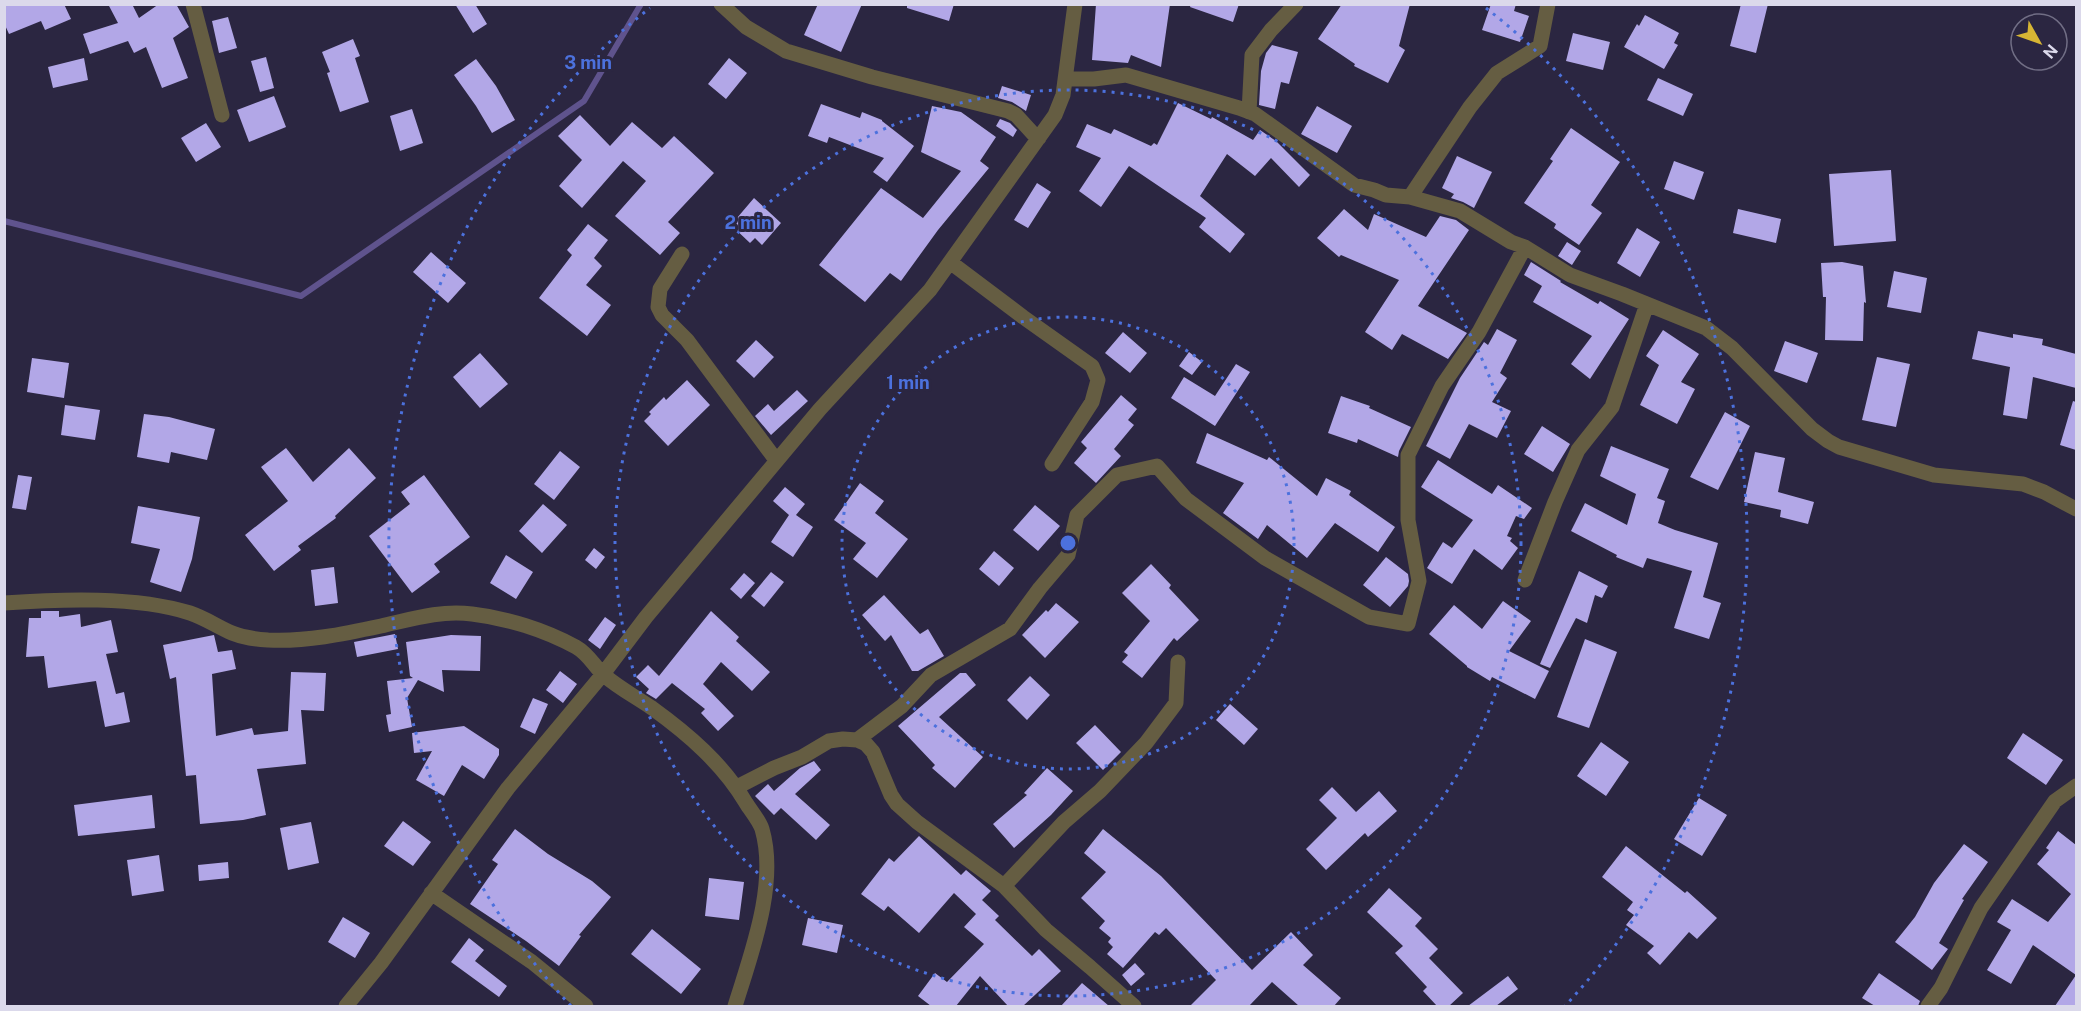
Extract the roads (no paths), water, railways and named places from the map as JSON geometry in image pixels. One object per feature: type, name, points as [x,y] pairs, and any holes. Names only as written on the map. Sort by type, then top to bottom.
[{"type":"street","points":[[193,4],[222,115]]},
{"type":"street","points":[[721,4],[746,27],[786,51],[872,77],[1008,111],[1017,116],[1039,138]]},
{"type":"street","points":[[346,1006],[381,963],[508,788],[603,675],[646,617],[776,460],[930,290],[1055,115],[1063,95],[1075,4]]},
{"type":"street","points":[[1249,112],[1252,55],[1271,30],[1296,4]]},
{"type":"street","points":[[1410,197],[1470,107],[1497,73],[1540,46],[1548,4]]},
{"type":"street","points":[[1065,79],[1094,79],[1126,75],[1249,112],[1354,185],[1386,195],[1410,197],[1460,211],[1570,275],[1647,304],[1715,334],[1732,348],[1812,429],[1839,447],[1934,476],[2023,484],[2076,509]]},
{"type":"street","points":[[857,740],[902,706],[931,675],[1010,629],[1068,555],[1077,515],[1117,475],[1157,466],[1186,499],[1265,558],[1369,617],[1408,624],[1419,581],[1408,520],[1408,455],[1442,386],[1479,332],[1525,247]]},
{"type":"street","points":[[682,254],[660,289],[658,307],[662,315],[687,340],[776,460]]},
{"type":"street","points":[[950,262],[1092,366],[1098,380],[1092,402],[1052,464]]},
{"type":"street","points":[[1525,580],[1578,450],[1612,407],[1647,304]]},
{"type":"street","points":[[4,603],[85,600],[139,603],[189,612],[233,634],[249,639],[272,640],[311,638],[422,615],[446,612],[474,614],[523,625],[553,635],[578,648],[593,660],[603,675],[654,710],[722,767],[762,828],[767,882],[758,927],[735,1006]]},
{"type":"street","points":[[1004,886],[1064,822],[1100,791],[1146,743],[1176,703],[1178,662]]},
{"type":"street","points":[[737,787],[802,757],[829,741],[857,740],[866,744],[873,752],[897,804],[917,822],[1004,886],[1046,930],[1134,1006]]},
{"type":"street","points":[[1928,1006],[1941,988],[1981,908],[2055,801],[2076,786]]},
{"type":"street","points":[[431,893],[532,962],[586,1006]]},
{"type":"waterway","points":[[4,221],[301,296],[584,101],[641,4]]}]
